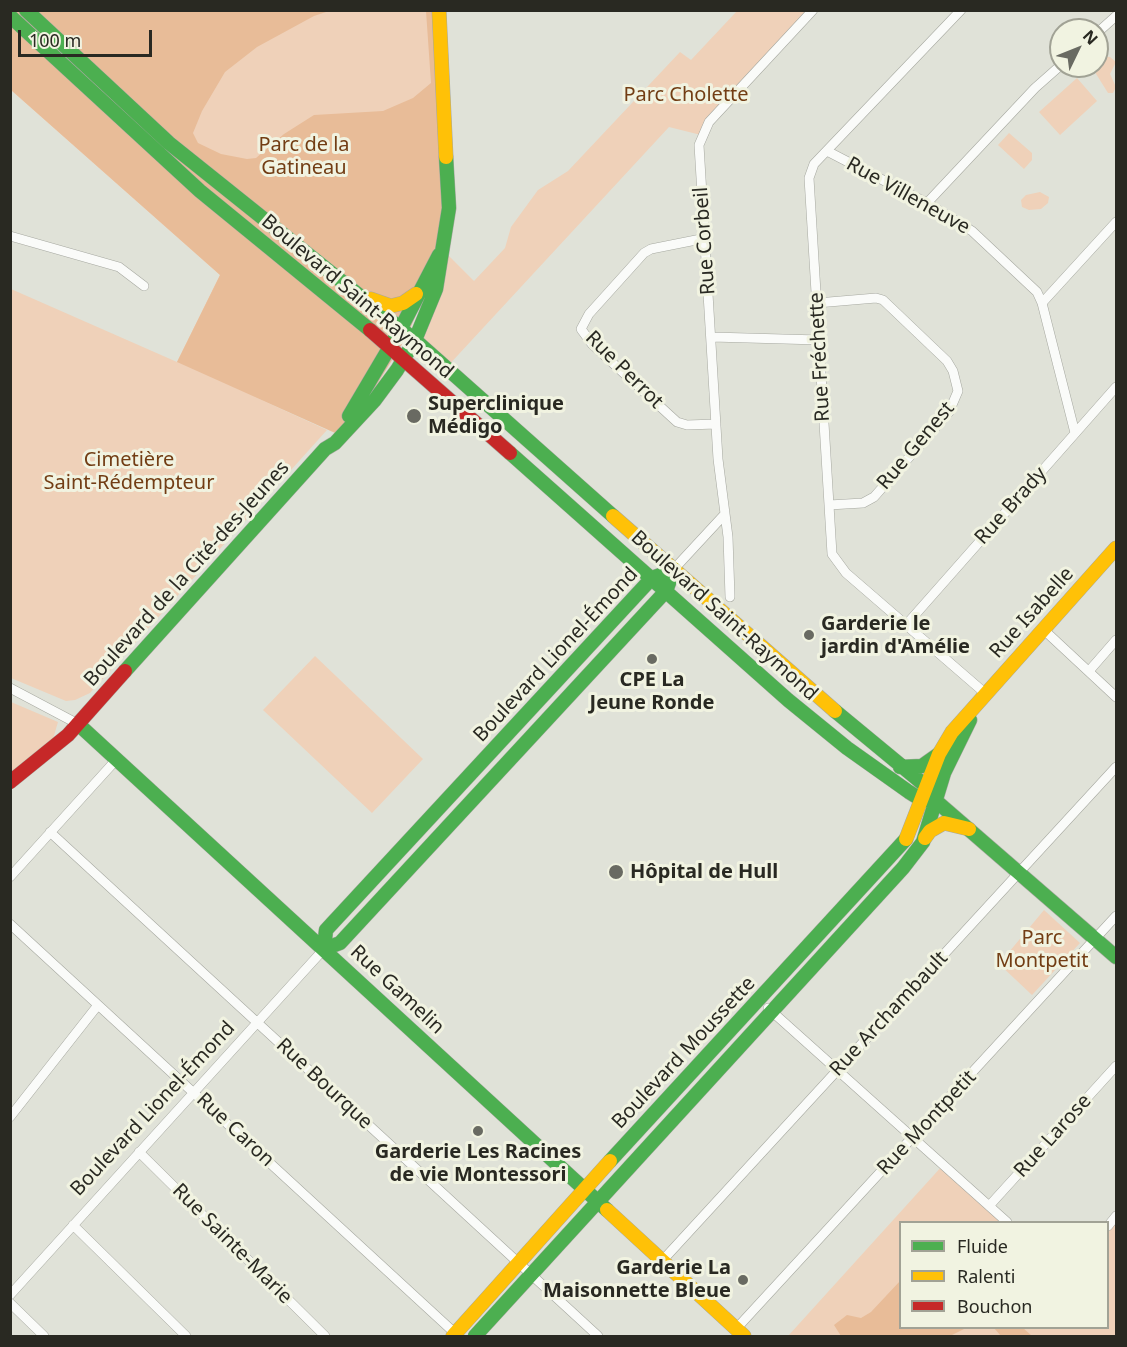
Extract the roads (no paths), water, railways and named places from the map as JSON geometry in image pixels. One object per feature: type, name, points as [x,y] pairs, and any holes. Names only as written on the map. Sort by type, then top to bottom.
[{"type":"street","name":"Boulevard Saint-Raymond","points":[[26,10],[210,178],[401,328],[900,767],[927,787]]},
{"type":"street","name":"Boulevard de la Cité-des-Jeunes","points":[[10,782],[78,724],[326,449],[335,443],[374,401],[415,340],[436,289],[449,208],[439,10]]},
{"type":"street","name":"Rue Corbeil","points":[[730,597],[728,537],[716,424],[699,145],[706,125],[813,10]]},
{"type":"street","name":"Rue Fréchette","points":[[961,10],[814,164],[808,178],[831,544],[836,561],[982,699]]},
{"type":"street","name":"Boulevard Saint-Raymond","points":[[10,16],[200,191],[390,345],[813,722],[971,829],[1116,957]]},
{"type":"street","points":[[927,203],[1049,76]]},
{"type":"street","name":"Rue Villeneuve","points":[[827,151],[927,203],[981,238],[1037,292],[1042,303],[1075,433]]},
{"type":"street","points":[[1042,303],[1116,222]]},
{"type":"street","points":[[10,236],[119,267],[144,286]]},
{"type":"street","name":"Rue Perrot","points":[[706,238],[651,249],[644,253],[589,314],[581,328],[592,344],[676,422],[687,425],[716,424]]},
{"type":"street","name":"Boulevard de la Cité-des-Jeunes","points":[[326,449],[330,438],[358,404],[442,249]]},
{"type":"street","points":[[355,291],[391,306],[403,303],[419,291]]},
{"type":"street","name":"Rue Genest","points":[[817,303],[876,298],[883,300],[946,361],[953,371],[958,391],[949,412],[874,497],[863,503],[829,505]]},
{"type":"street","points":[[712,337],[819,340]]},
{"type":"street","name":"Rue Brady","points":[[906,625],[1116,387]]},
{"type":"street","points":[[674,569],[724,515]]},
{"type":"street","name":"Rue Isabelle","points":[[927,787],[939,754],[952,732],[1116,548]]},
{"type":"street","name":"Boulevard Lionel-Émond","points":[[324,950],[326,930],[652,578],[674,569]]},
{"type":"street","name":"Boulevard Lionel-Émond","points":[[10,1295],[324,950],[340,943],[666,591],[674,569]]},
{"type":"street","points":[[1044,630],[1116,697]]},
{"type":"street","points":[[1089,671],[1116,640]]},
{"type":"street","name":"Rue Gamelin","points":[[10,688],[78,724],[740,1333]]},
{"type":"street","name":"Rue Isabelle","points":[[929,801],[982,699]]},
{"type":"street","points":[[900,767],[922,766],[939,754]]},
{"type":"street","points":[[10,877],[117,760]]},
{"type":"street","name":"Rue Archambault","points":[[663,1261],[1116,767]]},
{"type":"street","name":"Boulevard Moussette","points":[[456,1335],[584,1189],[903,867],[923,842],[929,801],[927,787]]},
{"type":"street","name":"Boulevard Moussette","points":[[475,1336],[597,1200],[897,852],[929,801]]},
{"type":"street","points":[[923,842],[930,831],[944,824],[971,829]]},
{"type":"street","name":"Rue Bourque","points":[[50,832],[598,1336]]},
{"type":"street","name":"Rue Montpetit","points":[[740,1333],[913,1138],[1116,916]]},
{"type":"street","name":"Rue Caron","points":[[10,924],[456,1335]]},
{"type":"street","points":[[10,1117],[98,1005]]},
{"type":"street","points":[[765,1005],[1006,1221]]},
{"type":"street","name":"Rue Larose","points":[[989,1206],[1116,1066]]},
{"type":"street","name":"Rue Sainte-Marie","points":[[139,1152],[325,1336]]},
{"type":"street","points":[[73,1225],[186,1336]]},
{"type":"street","points":[[10,1303],[44,1336]]},
{"type":"place","name":"Superclinique Médigo","points":[[414,416]]},
{"type":"place","name":"Garderie le jardin d'Amélie","points":[[809,635]]},
{"type":"place","name":"CPE La Jeune Ronde","points":[[652,659]]},
{"type":"place","name":"Hôpital de Hull","points":[[616,872]]},
{"type":"place","name":"Garderie Les Racines de vie Montessori","points":[[478,1131]]},
{"type":"place","name":"Garderie La Maisonnette Bleue","points":[[743,1280]]},
{"type":"park label","name":"Parc Cholette","points":[[686,95]]},
{"type":"park label","name":"Parc de la Gatineau","points":[[304,156]]},
{"type":"park label","name":"Cimetière Saint-Rédempteur","points":[[129,472]]},
{"type":"park label","name":"Parc Montpetit","points":[[1042,950]]}]
